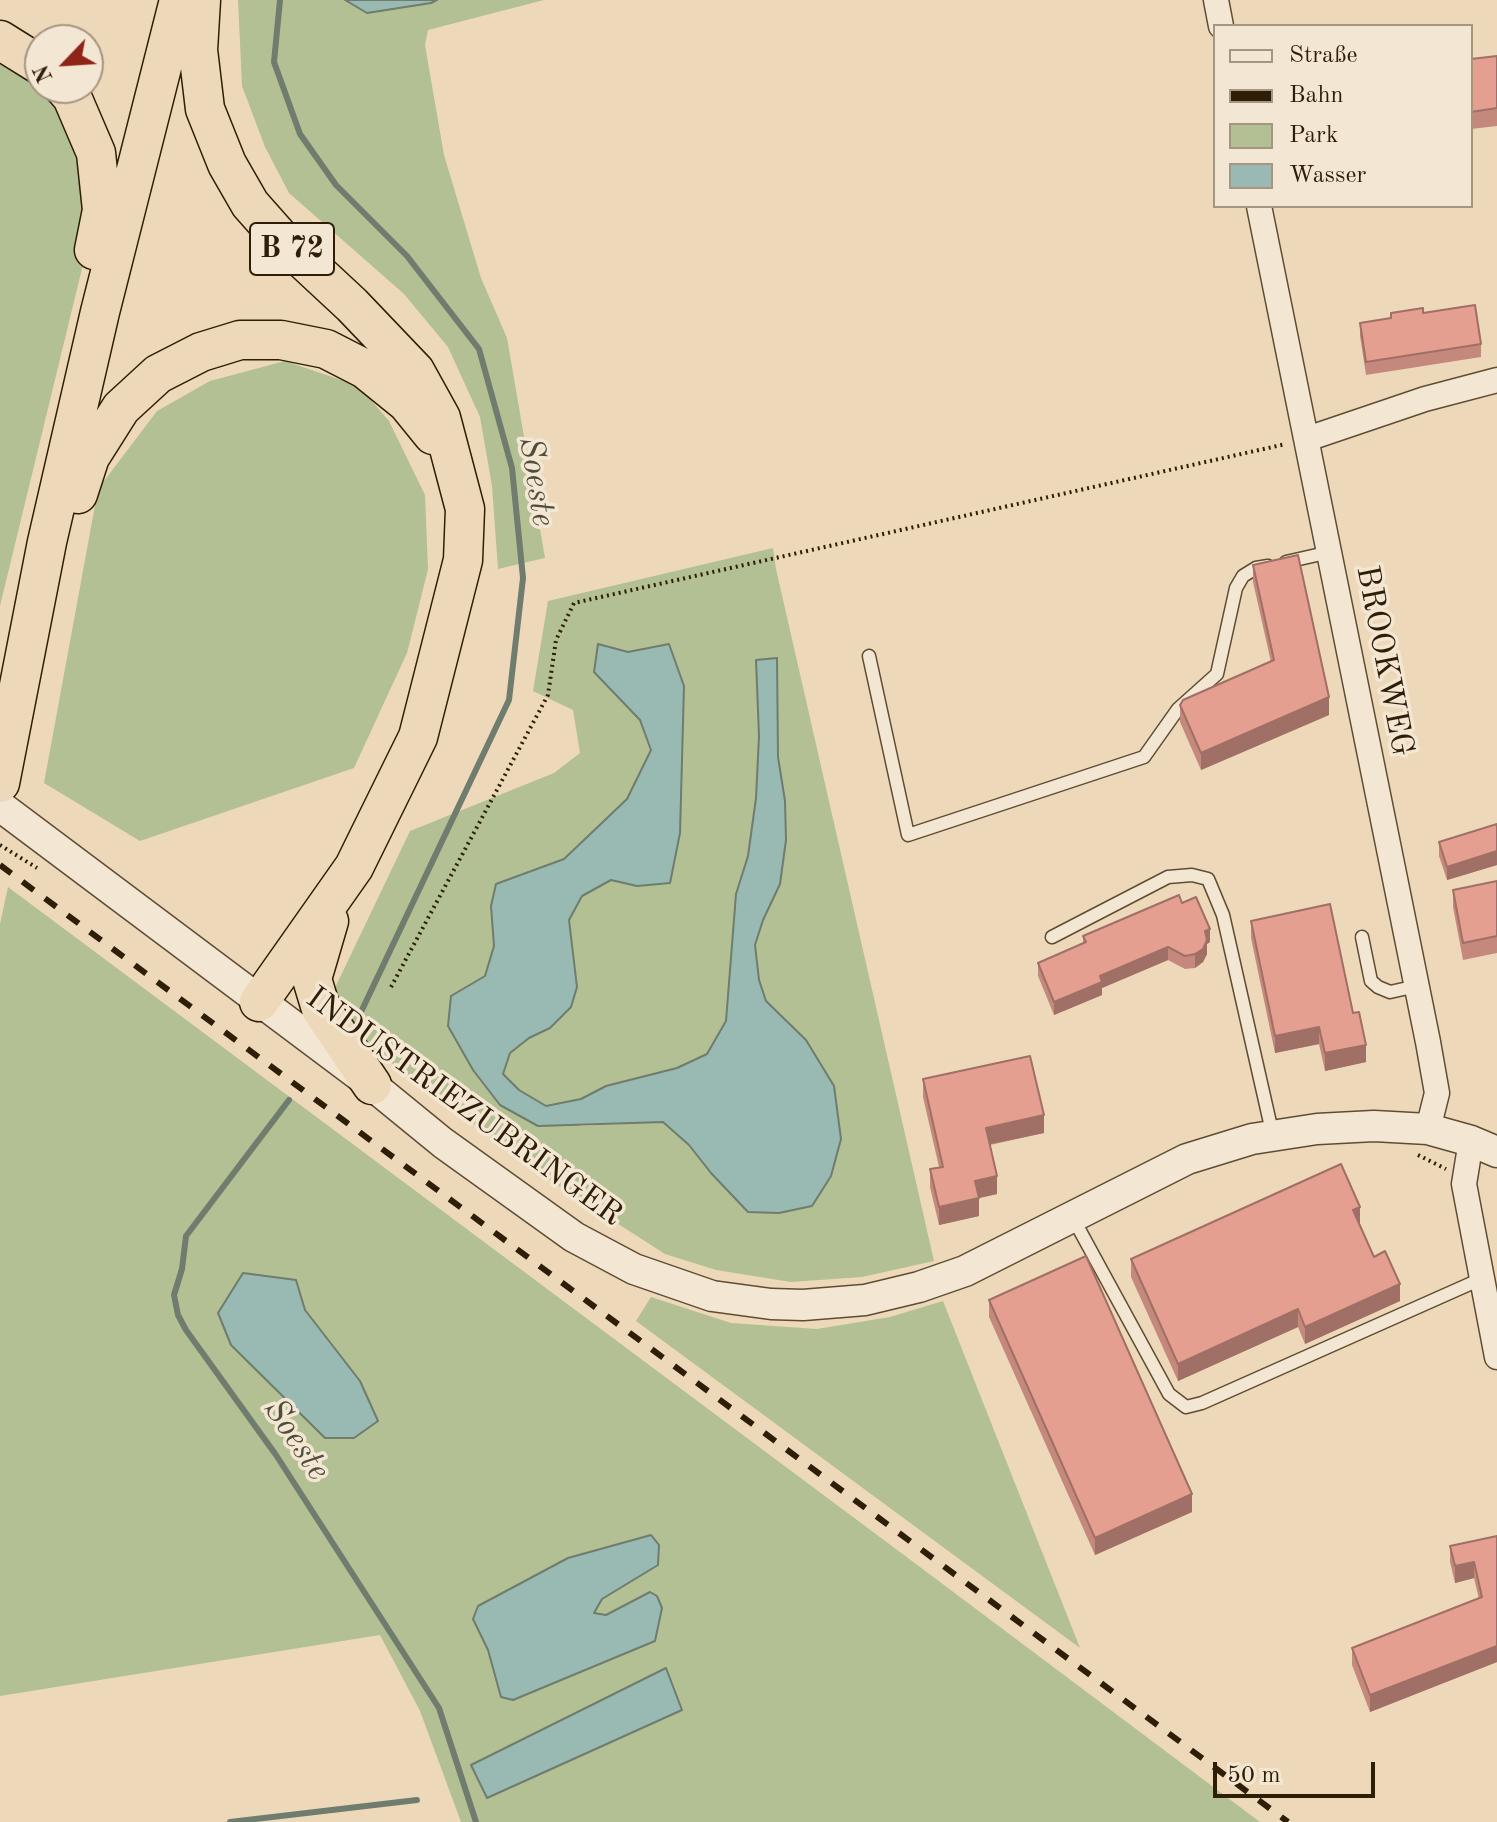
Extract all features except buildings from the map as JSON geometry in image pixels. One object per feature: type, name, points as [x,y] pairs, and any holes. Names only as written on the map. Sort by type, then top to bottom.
[{"type":"highway","points":[[0,783],[47,542],[100,312],[179,0]]},
{"type":"highway","name":"B 72","points":[[201,0],[198,50],[205,109],[227,164],[250,204],[281,239],[352,305],[415,371],[441,418],[453,466]]},
{"type":"highway","points":[[0,40],[24,55]]},
{"type":"highway","points":[[75,104],[96,153],[102,210],[93,255],[100,312]]},
{"type":"highway","points":[[47,542],[72,515],[90,457],[121,408],[158,374],[201,352],[240,340],[281,340],[326,349],[365,369],[407,403],[453,466],[465,509],[463,560],[418,737],[354,867],[259,1002]]},
{"type":"highway","points":[[336,895],[312,979],[321,1009],[372,1085]]},
{"type":"street","points":[[1216,0],[1221,24]]},
{"type":"street","name":"BROOKWEG","points":[[1259,208],[1437,1093],[1420,1140]]},
{"type":"street","points":[[1307,439],[1425,399],[1497,380]]},
{"type":"street","name":"INDUSTRIEZUBRINGER","points":[[0,806],[372,1085],[443,1143],[574,1237],[659,1280],[712,1296],[803,1305],[896,1294],[965,1271],[1187,1159],[1252,1139],[1317,1129],[1374,1126],[1420,1140],[1484,1147]]},
{"type":"street","points":[[1484,1147],[1465,1175],[1497,1357]]},
{"type":"lane","points":[[869,656],[908,835],[1144,757],[1178,709],[1217,674],[1236,588],[1243,576],[1256,568],[1330,552]]},
{"type":"lane","points":[[1052,937],[1168,877],[1192,875],[1208,879],[1223,915],[1273,1136]]},
{"type":"lane","points":[[1362,937],[1371,981],[1390,992],[1417,986]]},
{"type":"lane","points":[[1073,1218],[1169,1394],[1186,1407],[1202,1403],[1481,1279]]},
{"type":"path","points":[[391,987],[548,695],[556,640],[574,603],[1307,439]]},
{"type":"path","points":[[0,845],[44,871]]},
{"type":"path","points":[[1420,1140],[1438,1166],[1465,1175]]},
{"type":"green space","points":[[238,0],[345,0],[368,12],[437,0],[544,0],[428,30],[425,45],[444,155],[481,278],[507,338],[545,558],[498,569],[492,486],[480,417],[448,347],[404,294],[289,193],[265,147],[242,86]]},
{"type":"green space","points":[[0,58],[24,71],[24,104],[67,105],[90,164],[87,248],[0,606]]},
{"type":"green space","points":[[285,361],[359,386],[389,421],[425,495],[428,569],[407,653],[354,768],[140,841],[44,783],[98,489],[157,411],[210,381]]},
{"type":"green space","points":[[773,548],[934,1261],[862,1277],[791,1282],[716,1270],[665,1254],[548,1179],[369,1046],[333,992],[410,831],[554,773],[580,753],[573,710],[533,691],[548,601]],"holes":[[[668,644],[684,687],[680,833],[670,883],[637,886],[611,880],[582,896],[569,920],[577,987],[550,1028],[529,1038],[510,1053],[503,1074],[519,1090],[546,1106],[581,1099],[606,1086],[677,1068],[707,1054],[726,1021],[736,894],[748,856],[756,798],[759,736],[756,660],[777,659],[778,757],[785,801],[763,920],[755,945],[759,980],[766,1001],[806,1040],[711,1173],[689,1145],[663,1122],[581,1126],[473,1070],[451,996],[485,976],[494,946],[491,906],[529,871],[564,859],[627,799],[651,749],[640,720],[594,673],[598,645],[628,652]]]},
{"type":"green space","points":[[8,887],[1260,1822],[461,1822],[420,1711],[380,1635],[0,1696],[0,924]],"holes":[[[296,1280],[305,1310],[360,1381],[325,1438],[232,1345]],[[666,1669],[681,1711],[486,1798],[471,1765]]]},
{"type":"green space","points":[[651,1297],[731,1323],[817,1329],[890,1317],[943,1301],[1080,1648],[636,1321]]},
{"type":"water","points":[[345,0],[437,0],[367,13]]},
{"type":"water","points":[[598,644],[628,652],[669,644],[684,686],[680,833],[670,883],[637,886],[611,880],[582,896],[569,920],[577,987],[571,1007],[550,1028],[529,1038],[510,1053],[503,1074],[519,1090],[546,1106],[581,1099],[606,1086],[677,1068],[707,1054],[726,1021],[736,894],[748,856],[756,798],[759,736],[756,660],[777,658],[778,757],[785,801],[786,840],[780,884],[755,945],[759,980],[766,1001],[806,1040],[834,1086],[841,1139],[831,1176],[812,1206],[779,1213],[748,1212],[689,1145],[663,1122],[538,1126],[500,1105],[473,1070],[448,1026],[451,996],[485,976],[494,946],[491,906],[496,884],[564,859],[627,799],[651,750],[640,720],[594,672]]},
{"type":"water","points":[[243,1273],[296,1280],[305,1310],[360,1381],[378,1421],[354,1438],[325,1438],[231,1345],[218,1313]]},
{"type":"water","points":[[651,1535],[659,1545],[658,1565],[602,1599],[594,1613],[606,1615],[650,1592],[657,1596],[662,1608],[655,1641],[513,1700],[501,1697],[488,1650],[473,1619],[478,1606],[568,1558]]},
{"type":"water","points":[[666,1668],[682,1710],[487,1798],[471,1765]]},
{"type":"waterway","name":"Soeste","points":[[280,0],[274,62],[300,134],[336,185],[407,256],[479,349],[512,468],[523,578],[509,700],[361,1012]]},
{"type":"waterway","name":"Soeste","points":[[289,1100],[186,1236],[182,1269],[174,1295],[178,1315],[276,1455],[439,1708],[476,1822]]},
{"type":"waterway","points":[[230,1822],[417,1800]]},
{"type":"railway","points":[[0,865],[1288,1822]]}]
